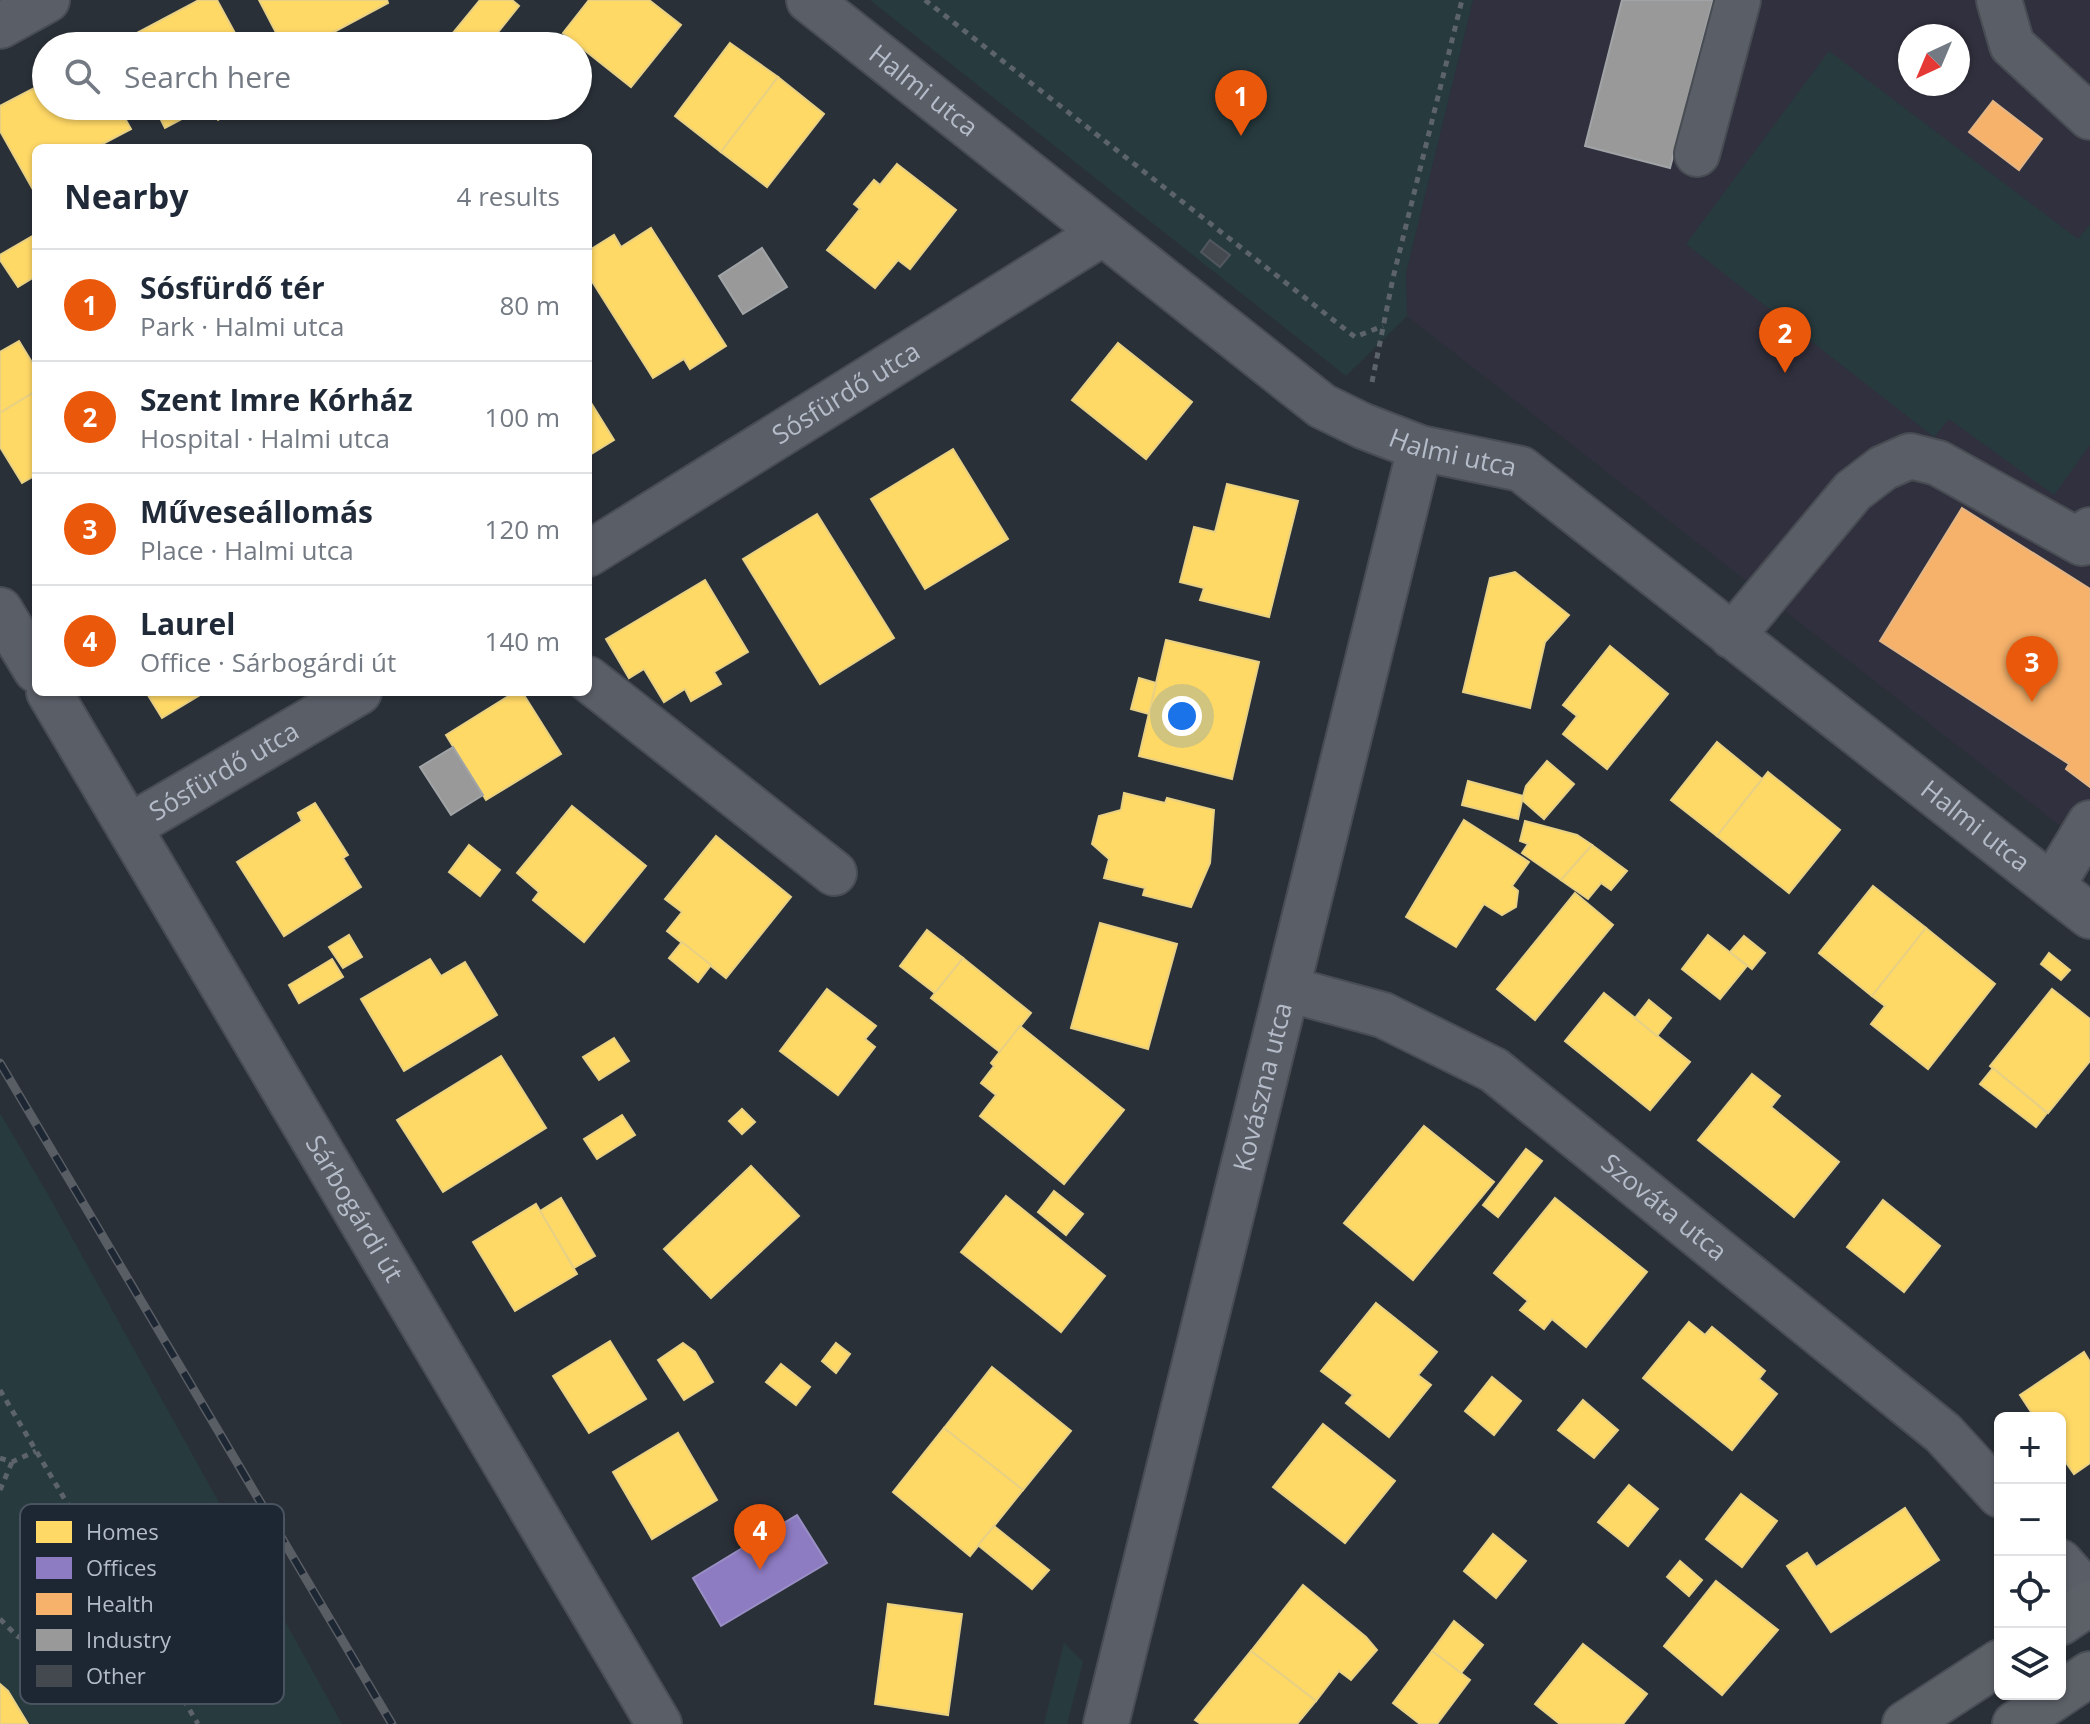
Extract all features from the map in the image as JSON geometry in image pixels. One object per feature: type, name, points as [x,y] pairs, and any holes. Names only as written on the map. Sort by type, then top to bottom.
[{"type":"main road","points":[[2066,1619],[2090,1603]]},
{"type":"main road","points":[[1905,1724],[1994,1666]]},
{"type":"main road","points":[[2015,1724],[2090,1674]]},
{"type":"street","points":[[0,26],[47,0]]},
{"type":"street","name":"Halmi utca","points":[[809,0],[1322,406],[1420,448],[1521,469],[2090,916]]},
{"type":"street","points":[[1697,154],[1738,0]]},
{"type":"street","points":[[1999,0],[2012,45],[2090,117]]},
{"type":"street","name":"Sósfürdő utca","points":[[592,552],[1103,233]]},
{"type":"street","name":"Kovászna utca","points":[[1106,1724],[1420,448]]},
{"type":"street","points":[[1732,636],[1853,491],[1883,468],[1910,456],[1938,463],[2087,542]]},
{"type":"street","points":[[0,610],[32,663]]},
{"type":"street","points":[[592,682],[834,873]]},
{"type":"street","name":"Sárbogárdi út","points":[[51,696],[659,1724]]},
{"type":"street","name":"Sósfürdő utca","points":[[129,827],[352,696]]},
{"type":"street","points":[[2052,886],[2090,823]]},
{"type":"street","name":"Szováta utca","points":[[1287,989],[1383,1015],[1494,1070],[1943,1433],[1994,1488]]},
{"type":"street","points":[[2066,1569],[2090,1596]]},
{"type":"path","points":[[925,0],[1355,337],[1383,326]]},
{"type":"path","points":[[1363,426],[1427,135],[1462,0]]},
{"type":"path","points":[[0,1390],[67,1504]]},
{"type":"path","points":[[0,1490],[12,1462],[36,1451]]},
{"type":"path","points":[[0,1458],[12,1462]]},
{"type":"path","points":[[0,1619],[20,1637]]},
{"type":"path","points":[[186,1704],[198,1724]]},
{"type":"shaded area","points":[[1473,0],[2090,0],[2090,849],[1407,316],[1406,273]]},
{"type":"green space","points":[[870,0],[1473,0],[1406,273],[1407,316],[1346,376]]},
{"type":"green space","points":[[1829,51],[2078,239],[2090,224],[2090,445],[2054,495],[1949,419],[1934,437],[1686,244]]},
{"type":"green space","points":[[0,1113],[220,1504],[20,1504],[20,1704],[284,1704],[284,1620],[342,1724],[24,1724],[0,1684]]},
{"type":"green space","points":[[1064,1643],[1083,1662],[1067,1724],[1044,1724]]},
{"type":"building: Homes","points":[[199,0],[217,0],[234,32],[139,32]]},
{"type":"building: Homes","points":[[259,0],[387,0],[388,3],[334,32],[276,32]]},
{"type":"building: Homes","points":[[480,0],[512,0],[519,6],[498,32],[454,32]]},
{"type":"building: Homes","points":[[589,0],[649,0],[681,25],[631,87],[592,56],[592,32],[564,32]]},
{"type":"building: Homes","points":[[730,43],[778,77],[721,152],[675,116]]},
{"type":"building: Homes","points":[[778,77],[824,114],[767,187],[721,152]]},
{"type":"building: Homes","points":[[32,89],[32,120],[126,120],[131,129],[103,144],[32,144],[32,188],[0,131],[0,106]]},
{"type":"building: Homes","points":[[161,120],[180,120],[165,128]]},
{"type":"building: Homes","points":[[897,164],[956,210],[910,269],[898,260],[875,288],[827,250],[860,209],[854,204],[874,180],[880,185]]},
{"type":"building: Homes","points":[[651,228],[726,346],[690,369],[684,359],[653,378],[592,281],[592,249],[614,235],[621,247]]},
{"type":"building: Homes","points":[[32,236],[32,278],[18,287],[0,260],[0,255]]},
{"type":"building: Homes","points":[[19,341],[32,362],[32,393],[0,413],[0,352]]},
{"type":"building: Homes","points":[[1118,343],[1192,402],[1146,459],[1072,400]]},
{"type":"building: Homes","points":[[32,393],[32,477],[22,483],[0,447],[0,413]]},
{"type":"building: Homes","points":[[592,404],[614,440],[592,454]]},
{"type":"building: Homes","points":[[953,449],[1008,539],[925,589],[871,499]]},
{"type":"building: Homes","points":[[1227,484],[1298,501],[1269,617],[1200,600],[1204,588],[1180,582],[1194,527],[1215,532]]},
{"type":"building: Homes","points":[[817,514],[894,638],[820,684],[743,559]]},
{"type":"building: Homes","points":[[1515,572],[1569,615],[1545,642],[1530,708],[1463,692],[1490,578]]},
{"type":"building: Homes","points":[[705,580],[748,652],[714,672],[721,684],[691,701],[685,689],[664,702],[644,669],[629,678],[606,639]]},
{"type":"building: Homes","points":[[1166,640],[1259,662],[1232,779],[1139,756]]},
{"type":"building: Homes","points":[[1610,646],[1668,694],[1607,769],[1563,734],[1577,716],[1563,705]]},
{"type":"building: Homes","points":[[1139,678],[1156,683],[1149,714],[1131,709]]},
{"type":"building: Homes","points":[[148,696],[198,696],[162,718]]},
{"type":"building: Homes","points":[[509,696],[525,696],[561,754],[486,800],[446,735]]},
{"type":"building: Homes","points":[[1717,742],[1762,779],[1717,836],[1671,800]]},
{"type":"building: Homes","points":[[1547,761],[1574,784],[1544,819],[1522,800],[1526,786]]},
{"type":"building: Homes","points":[[1768,772],[1840,830],[1789,893],[1717,836]]},
{"type":"building: Homes","points":[[1468,781],[1523,796],[1518,819],[1462,805]]},
{"type":"building: Homes","points":[[1124,793],[1165,803],[1167,798],[1214,810],[1210,863],[1191,907],[1143,895],[1145,888],[1104,878],[1109,859],[1092,844],[1099,816],[1121,810]]},
{"type":"building: Homes","points":[[315,803],[348,855],[343,858],[361,887],[284,936],[237,862],[302,821],[298,813]]},
{"type":"building: Homes","points":[[572,806],[646,866],[584,942],[533,900],[539,892],[517,873]]},
{"type":"building: Homes","points":[[1464,820],[1529,862],[1512,886],[1518,891],[1516,907],[1502,915],[1484,904],[1456,947],[1406,917]]},
{"type":"building: Homes","points":[[1525,821],[1577,835],[1592,845],[1561,880],[1522,853],[1528,844],[1520,841]]},
{"type":"building: Homes","points":[[716,836],[791,897],[726,978],[667,931],[682,912],[665,899]]},
{"type":"building: Homes","points":[[469,845],[500,870],[480,896],[449,872]]},
{"type":"building: Homes","points":[[1592,845],[1627,871],[1611,890],[1601,883],[1588,899],[1561,880]]},
{"type":"building: Homes","points":[[1873,886],[1926,928],[1872,996],[1819,953]]},
{"type":"building: Homes","points":[[1575,893],[1613,925],[1535,1020],[1497,989]]},
{"type":"building: Homes","points":[[1100,923],[1177,944],[1148,1049],[1071,1028]]},
{"type":"building: Homes","points":[[1926,928],[1995,984],[1928,1069],[1871,1024],[1885,1006],[1872,996]]},
{"type":"building: Homes","points":[[927,930],[963,958],[935,993],[900,966]]},
{"type":"building: Homes","points":[[349,935],[362,957],[343,968],[329,947]]},
{"type":"building: Homes","points":[[1708,935],[1747,966],[1720,999],[1682,969]]},
{"type":"building: Homes","points":[[1744,936],[1765,953],[1752,969],[1730,952]]},
{"type":"building: Homes","points":[[682,942],[711,965],[698,982],[669,958]]},
{"type":"building: Homes","points":[[2049,953],[2070,970],[2061,980],[2041,964]]},
{"type":"building: Homes","points":[[963,958],[1031,1013],[1000,1052],[931,998]]},
{"type":"building: Homes","points":[[332,959],[343,977],[299,1003],[289,985]]},
{"type":"building: Homes","points":[[430,959],[441,976],[465,962],[497,1015],[404,1071],[361,999]]},
{"type":"building: Homes","points":[[827,989],[876,1026],[865,1039],[875,1047],[838,1095],[780,1051]]},
{"type":"building: Homes","points":[[2052,989],[2090,1019],[2090,1061],[2048,1113],[1990,1066]]},
{"type":"building: Homes","points":[[1604,993],[1690,1062],[1650,1110],[1565,1041]]},
{"type":"building: Homes","points":[[1649,1000],[1671,1018],[1657,1036],[1635,1018]]},
{"type":"building: Homes","points":[[1020,1026],[1124,1110],[1064,1184],[980,1116],[996,1095],[981,1083],[994,1066],[991,1063]]},
{"type":"building: Homes","points":[[614,1038],[629,1061],[599,1080],[583,1057]]},
{"type":"building: Homes","points":[[501,1056],[546,1128],[443,1192],[397,1120]]},
{"type":"building: Homes","points":[[1993,1068],[2047,1113],[2036,1127],[1980,1084]]},
{"type":"building: Homes","points":[[1752,1074],[1780,1096],[1771,1107],[1839,1162],[1794,1217],[1698,1140]]},
{"type":"building: Homes","points":[[742,1109],[755,1122],[742,1134],[729,1121]]},
{"type":"building: Homes","points":[[622,1115],[635,1135],[597,1159],[584,1139]]},
{"type":"building: Homes","points":[[1424,1126],[1494,1182],[1413,1280],[1344,1223]]},
{"type":"building: Homes","points":[[1526,1149],[1542,1161],[1498,1217],[1483,1205]]},
{"type":"building: Homes","points":[[751,1166],[799,1216],[711,1298],[664,1249]]},
{"type":"building: Homes","points":[[1054,1191],[1083,1214],[1066,1235],[1038,1212]]},
{"type":"building: Homes","points":[[1006,1196],[1105,1276],[1061,1332],[961,1252]]},
{"type":"building: Homes","points":[[561,1198],[595,1256],[574,1268],[540,1211]]},
{"type":"building: Homes","points":[[1555,1198],[1647,1272],[1586,1347],[1552,1319],[1544,1329],[1520,1310],[1528,1301],[1494,1273]]},
{"type":"building: Homes","points":[[1883,1200],[1940,1246],[1904,1292],[1847,1247]]},
{"type":"building: Homes","points":[[536,1204],[577,1274],[515,1311],[473,1242]]},
{"type":"building: Homes","points":[[1376,1303],[1437,1352],[1418,1375],[1431,1385],[1389,1437],[1346,1403],[1353,1395],[1321,1371]]},
{"type":"building: Homes","points":[[1689,1322],[1705,1335],[1712,1327],[1765,1371],[1759,1379],[1777,1394],[1732,1450],[1643,1378]]},
{"type":"building: Homes","points":[[610,1341],[646,1399],[589,1433],[553,1376]]},
{"type":"building: Homes","points":[[683,1343],[695,1352],[713,1382],[684,1400],[658,1360]]},
{"type":"building: Homes","points":[[836,1343],[850,1354],[836,1373],[822,1361]]},
{"type":"building: Homes","points":[[2084,1352],[2090,1362],[2090,1463],[2074,1474],[2066,1463],[2066,1412],[2031,1412],[2020,1395]]},
{"type":"building: Homes","points":[[781,1364],[810,1387],[796,1405],[766,1382]]},
{"type":"building: Homes","points":[[992,1367],[1071,1431],[1023,1490],[944,1428]]},
{"type":"building: Homes","points":[[1492,1377],[1521,1401],[1494,1435],[1465,1411]]},
{"type":"building: Homes","points":[[1583,1400],[1618,1430],[1594,1458],[1558,1430]]},
{"type":"building: Homes","points":[[1323,1424],[1395,1481],[1345,1543],[1273,1487]]},
{"type":"building: Homes","points":[[944,1428],[1023,1490],[970,1556],[893,1492]]},
{"type":"building: Homes","points":[[678,1433],[717,1500],[652,1539],[613,1472]]},
{"type":"building: Homes","points":[[1629,1485],[1658,1509],[1628,1546],[1598,1522]]},
{"type":"building: Homes","points":[[1741,1494],[1777,1521],[1742,1567],[1706,1539]]},
{"type":"building: Homes","points":[[1905,1508],[1939,1560],[1831,1632],[1787,1566],[1807,1553],[1816,1567]]},
{"type":"building: Homes","points":[[994,1526],[1049,1570],[1032,1589],[978,1545]]},
{"type":"building: Homes","points":[[1493,1534],[1526,1561],[1496,1598],[1464,1571]]},
{"type":"building: Homes","points":[[1680,1561],[1702,1580],[1689,1596],[1667,1577]]},
{"type":"building: Homes","points":[[1716,1581],[1778,1630],[1722,1695],[1664,1646]]},
{"type":"building: Homes","points":[[1303,1585],[1366,1637],[1377,1650],[1351,1680],[1339,1671],[1316,1701],[1251,1651]]},
{"type":"building: Homes","points":[[888,1604],[962,1614],[948,1715],[875,1704]]},
{"type":"building: Homes","points":[[1454,1621],[1483,1645],[1461,1673],[1432,1651]]},
{"type":"building: Homes","points":[[1583,1644],[1647,1694],[1623,1724],[1560,1724],[1535,1704]]},
{"type":"building: Homes","points":[[1251,1651],[1316,1701],[1297,1724],[1201,1724],[1195,1720]]},
{"type":"building: Homes","points":[[1432,1651],[1470,1680],[1437,1724],[1420,1724],[1393,1703]]},
{"type":"building: Homes","points":[[0,1684],[8,1691],[28,1724],[0,1724]]},
{"type":"building: Offices","points":[[797,1515],[827,1563],[721,1626],[693,1578]]},
{"type":"building: Health","points":[[1993,101],[2042,139],[2019,170],[1969,132]]},
{"type":"building: Health","points":[[1962,508],[2090,589],[2090,787],[2066,769],[2069,764],[1880,641]]},
{"type":"building: Industry","points":[[1622,0],[1713,0],[1670,168],[1585,146]]},
{"type":"building: Industry","points":[[762,248],[787,287],[743,314],[719,276]]},
{"type":"building: Industry","points":[[453,747],[483,795],[451,815],[420,767]]},
{"type":"building: Other","points":[[1210,240],[1230,255],[1220,267],[1201,252]]},
{"type":"railway","points":[[0,1063],[262,1504]]},
{"type":"railway","points":[[284,1542],[392,1724]]},
{"type":"place","name":"Sósfürdő tér","points":[[1241,136]]},
{"type":"place","name":"Szent Imre Kórház","points":[[1785,373]]},
{"type":"place","name":"Műveseállomás","points":[[2032,702]]},
{"type":"place","name":"Laurel","points":[[760,1570]]}]
